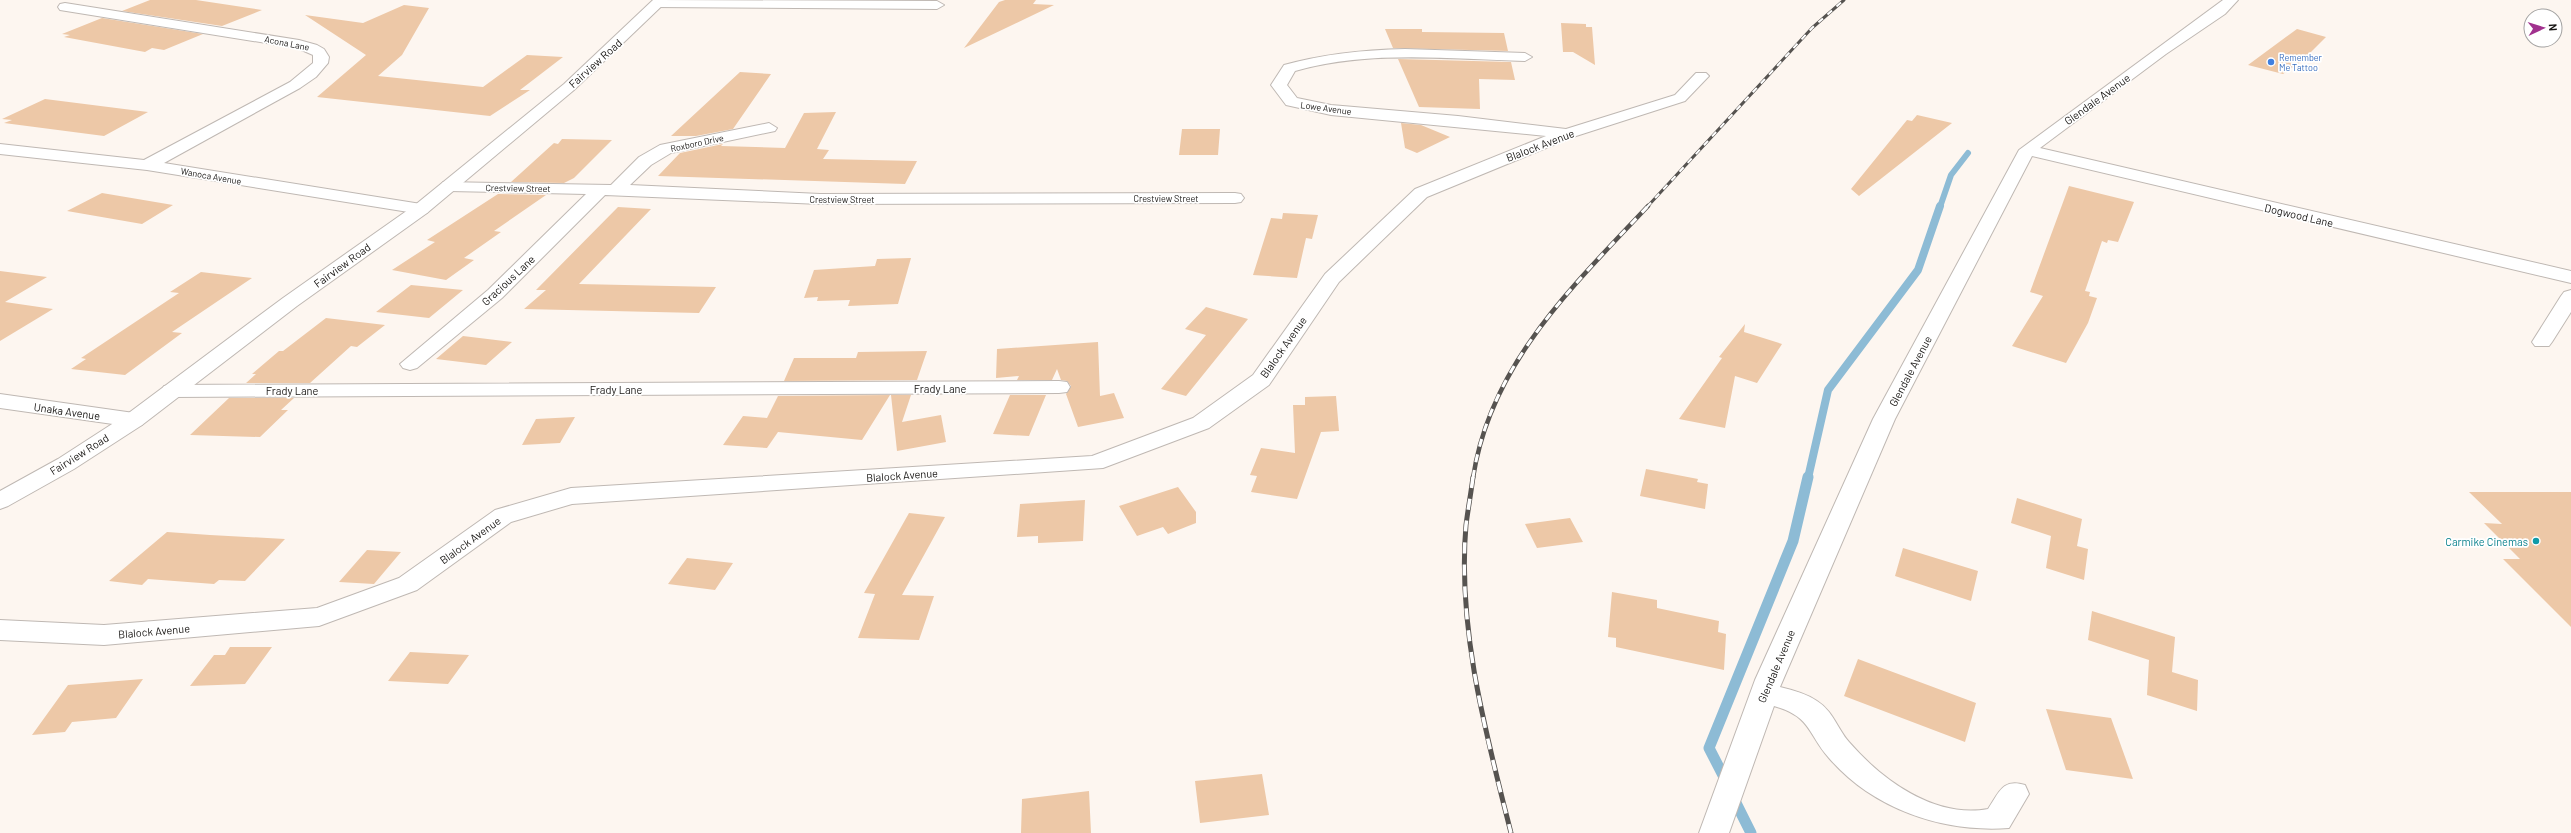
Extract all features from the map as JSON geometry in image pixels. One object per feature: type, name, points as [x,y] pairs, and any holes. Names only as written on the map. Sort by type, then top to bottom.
[{"type":"street","name":"Glendale Avenue","points":[[1714,833],[1764,693],[1884,419],[2027,150],[2161,51],[2220,11],[2231,0]]},
{"type":"street","points":[[660,2],[936,5]]},
{"type":"street","name":"Fairview Road","points":[[0,501],[66,464],[134,420],[421,209],[569,87],[660,2]]},
{"type":"street","name":"Acona Lane","points":[[65,7],[299,44],[312,47],[322,55],[322,62],[316,70],[295,85],[147,165]]},
{"type":"street","name":"Lowe Avenue","points":[[1525,57],[1374,55],[1312,60],[1289,68],[1279,85],[1292,102],[1331,110],[1458,121],[1567,134]]},
{"type":"street","name":"Blalock Avenue","points":[[0,630],[104,635],[319,616],[408,584],[503,516],[571,496],[1095,463],[1201,423],[1261,380],[1332,278],[1421,193],[1567,134],[1680,98],[1701,76]]},
{"type":"street","name":"Roxboro Drive","points":[[608,190],[645,161],[666,149],[769,128]]},
{"type":"street","name":"Wanoca Avenue","points":[[0,148],[147,165],[421,209]]},
{"type":"street","name":"Dogwood Lane","points":[[2027,150],[2571,277]]},
{"type":"street","name":"Crestview Street","points":[[449,186],[608,190],[820,199],[1235,198]]},
{"type":"street","name":"Gracious Lane","points":[[410,364],[495,294],[608,190]]},
{"type":"street","points":[[2542,342],[2571,296]]},
{"type":"street","name":"Frady Lane","points":[[172,391],[1059,387]]},
{"type":"street","name":"Unaka Avenue","points":[[0,401],[134,420]]},
{"type":"street","points":[[1764,693],[1805,706],[1814,713],[1838,748],[1871,780],[1923,812],[1948,822],[1985,823],[1998,819],[2014,794]]},
{"type":"building","points":[[150,0],[196,0],[262,10],[222,26],[122,11]]},
{"type":"building","points":[[1005,0],[1036,0],[1033,4],[1054,5],[964,48],[999,2]]},
{"type":"building","points":[[404,5],[429,8],[402,55],[378,76],[483,87],[527,55],[563,57],[520,90],[530,90],[490,116],[317,97],[366,55],[305,15],[363,23]]},
{"type":"building","points":[[102,18],[203,34],[164,50],[152,48],[145,52],[64,37],[70,35],[62,34]]},
{"type":"building","points":[[1561,23],[1586,24],[1586,27],[1592,27],[1595,65],[1573,52],[1563,52]]},
{"type":"building","points":[[1385,29],[1422,29],[1422,32],[1504,33],[1508,51],[1393,48]]},
{"type":"building","points":[[2297,29],[2326,37],[2302,61],[2283,74],[2248,65]]},
{"type":"building","points":[[1398,59],[1511,62],[1515,80],[1479,79],[1480,109],[1419,107]]},
{"type":"building","points":[[740,72],[771,74],[733,129],[696,136],[671,136]]},
{"type":"building","points":[[45,99],[148,112],[104,136],[4,123],[12,120],[2,119]]},
{"type":"building","points":[[836,112],[817,149],[829,150],[823,159],[917,161],[905,184],[658,176],[680,153],[723,144],[721,146],[785,148],[804,113]]},
{"type":"building","points":[[1917,115],[1952,123],[1859,196],[1851,189],[1907,120],[1912,121]]},
{"type":"building","points":[[1401,123],[1421,125],[1450,137],[1417,153],[1405,148]]},
{"type":"building","points":[[1182,129],[1220,129],[1218,155],[1179,155]]},
{"type":"building","points":[[562,139],[612,140],[574,178],[564,183],[511,182],[554,143],[558,144]]},
{"type":"building","points":[[2069,186],[2134,202],[2118,242],[2108,240],[2107,243],[2102,241],[2085,291],[2090,292],[2089,296],[2097,298],[2088,323],[2066,363],[2012,346],[2043,296],[2030,292]]},
{"type":"building","points":[[102,193],[173,205],[142,224],[67,211]]},
{"type":"building","points":[[498,194],[546,195],[494,231],[501,232],[464,258],[474,260],[446,280],[392,270],[435,242],[427,240]]},
{"type":"building","points":[[618,207],[651,209],[579,284],[716,287],[699,313],[524,309],[546,290],[536,290]]},
{"type":"building","points":[[1283,213],[1318,215],[1312,239],[1306,238],[1297,278],[1253,275],[1271,218],[1282,219]]},
{"type":"building","points":[[911,258],[898,304],[848,306],[850,300],[817,301],[818,297],[804,298],[814,270],[875,266],[877,259]]},
{"type":"building","points":[[0,271],[47,277],[5,302],[53,309],[0,341]]},
{"type":"building","points":[[201,272],[252,278],[172,332],[182,333],[125,375],[71,369],[86,359],[81,358],[179,293],[170,292]]},
{"type":"building","points":[[411,285],[463,290],[429,318],[376,312]]},
{"type":"building","points":[[1206,307],[1248,319],[1186,396],[1161,389],[1206,335],[1185,329]]},
{"type":"building","points":[[326,318],[385,325],[357,347],[351,346],[310,383],[246,383],[256,374],[252,374],[279,351],[283,351]]},
{"type":"building","points":[[1745,324],[1744,332],[1782,344],[1757,383],[1735,376],[1725,428],[1679,419],[1722,358],[1719,357]]},
{"type":"building","points":[[463,336],[512,342],[486,365],[436,359]]},
{"type":"building","points":[[1098,342],[1100,396],[1114,393],[1124,418],[1078,427],[1066,394],[1071,386],[1067,381],[1061,380],[1057,369],[1052,380],[1017,380],[1019,376],[996,378],[997,349]]},
{"type":"building","points":[[927,351],[917,380],[784,381],[794,358],[856,358],[858,352]]},
{"type":"building","points":[[890,395],[862,440],[778,432],[767,448],[723,445],[743,416],[767,418],[778,396]]},
{"type":"building","points":[[891,395],[911,395],[902,422],[941,415],[946,442],[897,451]]},
{"type":"building","points":[[1010,395],[1046,395],[1029,436],[993,434]]},
{"type":"building","points":[[1336,396],[1339,431],[1321,432],[1297,499],[1251,492],[1257,476],[1250,475],[1261,448],[1295,453],[1293,405],[1305,405],[1305,397]]},
{"type":"building","points":[[229,398],[294,398],[281,410],[288,410],[260,437],[190,435]]},
{"type":"building","points":[[575,417],[560,443],[522,445],[536,419]]},
{"type":"building","points":[[1646,469],[1698,479],[1697,482],[1708,484],[1705,509],[1640,496]]},
{"type":"building","points":[[1178,487],[1196,512],[1196,523],[1168,534],[1163,527],[1137,536],[1119,506]]},
{"type":"building","name":"Carmike Cinemas","points":[[2469,492],[2571,492],[2571,627],[2503,559],[2520,559],[2484,523],[2502,524]]},
{"type":"building","points":[[2017,498],[2082,519],[2077,546],[2088,549],[2084,580],[2046,568],[2051,536],[2011,523]]},
{"type":"building","points":[[1085,500],[1083,541],[1038,543],[1038,536],[1017,537],[1020,504]]},
{"type":"building","points":[[909,513],[945,517],[902,595],[934,596],[919,640],[858,638],[875,594],[864,593]]},
{"type":"building","points":[[1570,518],[1583,542],[1537,548],[1525,524]]},
{"type":"building","points":[[167,532],[285,539],[245,581],[219,580],[214,584],[148,579],[142,585],[109,581]]},
{"type":"building","points":[[1903,548],[1978,571],[1971,601],[1895,576]]},
{"type":"building","points":[[367,550],[401,552],[374,584],[339,582]]},
{"type":"building","points":[[687,558],[733,563],[715,590],[668,584]]},
{"type":"building","points":[[1612,592],[1657,600],[1657,608],[1719,621],[1718,632],[1726,634],[1724,670],[1616,647],[1616,638],[1608,637]]},
{"type":"building","points":[[2092,611],[2175,637],[2172,672],[2198,680],[2197,711],[2147,695],[2149,660],[2088,640]]},
{"type":"building","points":[[230,647],[272,647],[245,684],[190,686],[214,655],[225,655]]},
{"type":"building","points":[[410,652],[469,655],[448,684],[388,681]]},
{"type":"building","points":[[1858,659],[1976,703],[1965,742],[1844,696]]},
{"type":"building","points":[[143,679],[116,718],[72,722],[65,732],[32,735],[68,685]]},
{"type":"building","points":[[2046,709],[2111,718],[2133,779],[2066,770]]},
{"type":"building","points":[[1262,774],[1269,815],[1200,823],[1195,781]]},
{"type":"building","points":[[1089,791],[1091,833],[1021,833],[1022,799]]},
{"type":"waterway","points":[[1940,207],[1951,175],[1968,153]]},
{"type":"waterway","points":[[1808,478],[1828,390],[1918,270],[1940,206]]},
{"type":"waterway","points":[[1727,783],[1709,748],[1793,541],[1808,477]]},
{"type":"waterway","points":[[1733,797],[1751,833]]},
{"type":"railway","points":[[1647,207],[1812,28],[1844,0]]},
{"type":"railway","points":[[1473,478],[1482,437],[1497,399],[1516,363],[1539,329],[1564,297],[1648,206]]},
{"type":"railway","points":[[1473,477],[1466,525],[1464,564],[1470,642],[1483,719],[1511,833]]},
{"type":"place","name":"Remember Me Tattoo","points":[[2271,62]]},
{"type":"place","name":"Carmike Cinemas","points":[[2536,541]]}]
